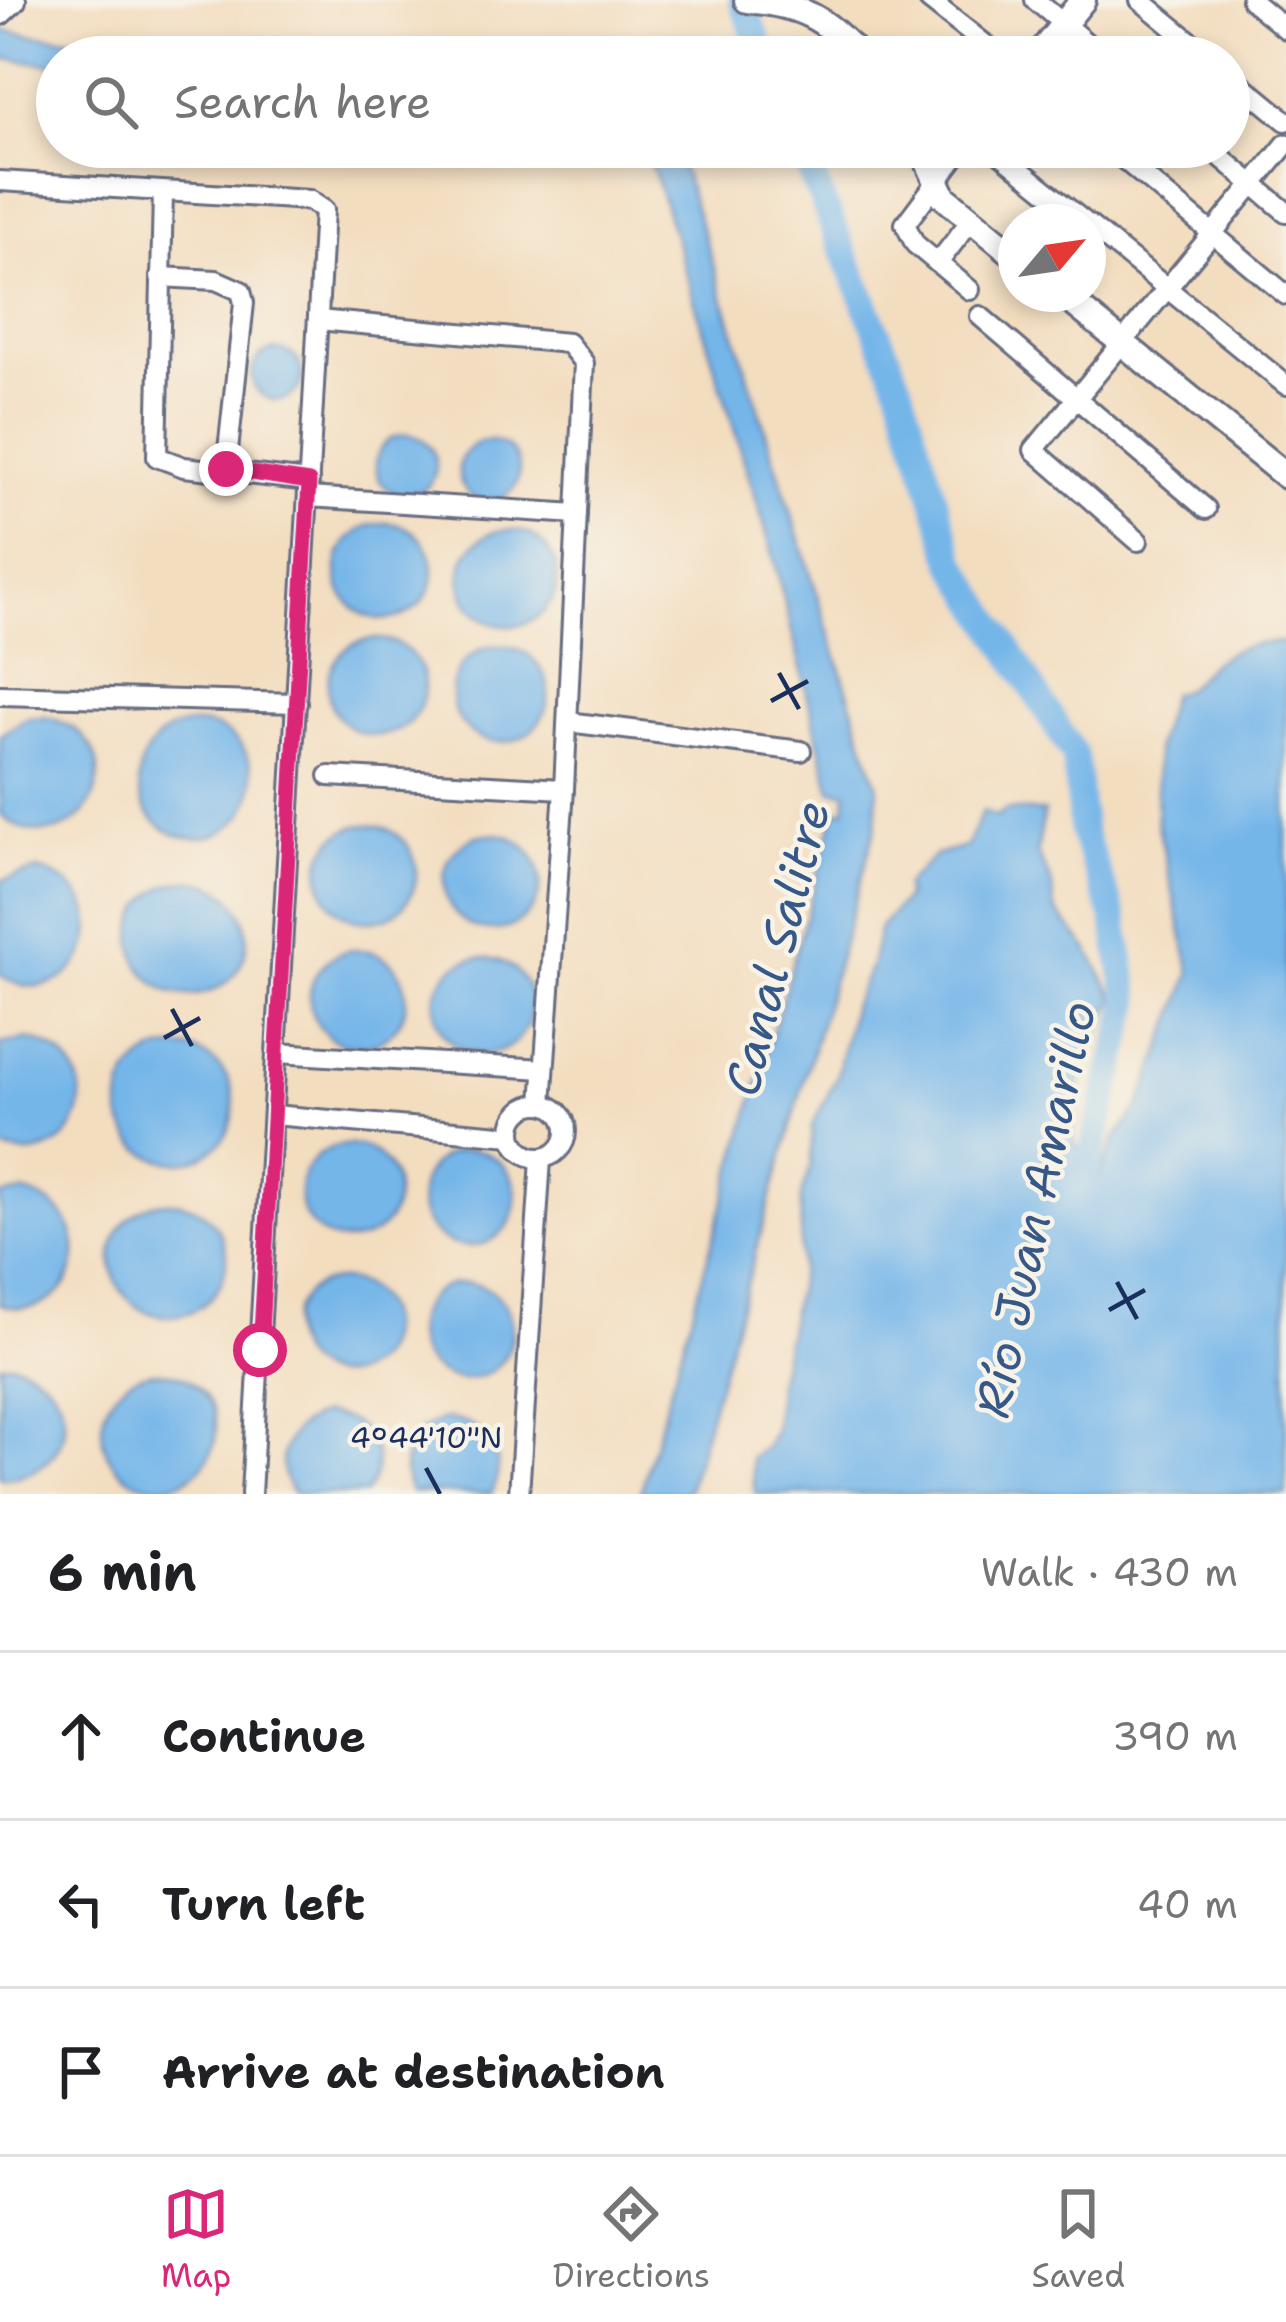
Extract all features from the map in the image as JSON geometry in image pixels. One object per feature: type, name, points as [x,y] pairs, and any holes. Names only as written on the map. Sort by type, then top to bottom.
[{"type":"main road","points":[[747,0],[790,4],[824,21],[839,36]]},
{"type":"main road","points":[[1054,36],[1083,0]]},
{"type":"main road","points":[[929,168],[934,182],[998,242]]},
{"type":"main road","points":[[1084,312],[1286,476]]},
{"type":"street","points":[[929,0],[974,36]]},
{"type":"street","points":[[1035,0],[1078,36]]},
{"type":"street","points":[[1140,0],[1184,36]]},
{"type":"street","points":[[1251,0],[1286,29]]},
{"type":"street","points":[[1250,91],[1286,121]]},
{"type":"street","points":[[1138,541],[1034,450],[1286,144]]},
{"type":"street","points":[[945,168],[905,224],[915,244],[970,290]]},
{"type":"street","points":[[1018,168],[1063,204]]},
{"type":"street","points":[[1134,168],[1286,295]]},
{"type":"street","points":[[1234,168],[1286,212]]},
{"type":"street","points":[[0,181],[309,200],[321,206],[251,1494]]},
{"type":"street","points":[[163,193],[157,457],[184,467],[226,469],[309,489],[577,514]]},
{"type":"street","points":[[938,263],[971,220]]},
{"type":"street","points":[[1106,239],[1286,385]]},
{"type":"street","points":[[160,277],[216,280],[241,291],[244,302],[226,469]]},
{"type":"street","points":[[980,316],[1206,509]]},
{"type":"street","points":[[318,320],[568,343],[579,350],[584,363],[568,722],[542,1104]]},
{"type":"street","points":[[0,695],[297,703]]},
{"type":"street","points":[[568,722],[801,752]]},
{"type":"street","points":[[329,776],[564,789]]},
{"type":"street","points":[[277,1053],[544,1069]]},
{"type":"street","points":[[542,1104],[560,1113],[566,1132],[559,1150],[541,1159],[522,1153],[512,1136],[515,1116],[542,1104]]},
{"type":"street","points":[[273,1115],[512,1136]]},
{"type":"street","points":[[519,1494],[541,1159]]},
{"type":"water","points":[[0,30],[43,36],[36,36],[36,62],[0,58]]},
{"type":"water","name":"Canal Salitre","points":[[652,168],[681,168],[685,176],[878,787],[876,826],[687,1494],[640,1494],[836,811],[845,810],[846,792],[831,790],[771,547]]},
{"type":"water","points":[[277,350],[294,358],[302,375],[294,392],[277,400],[260,392],[252,375],[260,358]]},
{"type":"water","points":[[406,435],[428,443],[436,465],[428,487],[406,495],[384,487],[376,465],[384,443]]},
{"type":"water","points":[[489,441],[510,450],[519,471],[510,492],[489,501],[468,492],[459,471],[468,450]]},
{"type":"water","points":[[385,523],[419,537],[433,571],[419,605],[385,619],[351,605],[337,571],[351,537]]},
{"type":"water","points":[[509,530],[543,544],[557,578],[543,612],[509,626],[475,612],[461,578],[475,544]]},
{"type":"water","points":[[376,639],[410,653],[424,687],[410,721],[376,735],[342,721],[328,687],[342,653]]},
{"type":"water","points":[[1286,642],[1286,1494],[755,1494],[751,1458],[766,1447],[775,1429],[777,1385],[800,1272],[801,1196],[811,1165],[812,1126],[837,1077],[853,1004],[871,966],[880,927],[906,898],[905,884],[936,855],[966,847],[983,811],[996,817],[1007,810],[1044,812],[1037,853],[1051,881],[1055,909],[1088,949],[1115,999],[1082,1064],[1073,1134],[1076,1146],[1100,1175],[1115,1139],[1139,1108],[1191,973],[1157,821],[1156,747],[1171,693],[1189,687],[1210,665],[1236,650]]},
{"type":"water","points":[[500,646],[534,660],[548,694],[534,728],[500,742],[466,728],[452,694],[466,660]]},
{"type":"water","points":[[46,717],[77,731],[94,752],[98,776],[92,800],[77,819],[56,830],[29,830],[0,815],[0,735],[27,718]]},
{"type":"water","points":[[196,724],[218,728],[237,740],[249,759],[253,781],[249,803],[237,822],[218,834],[196,838],[174,834],[155,822],[143,803],[139,781],[143,759],[155,740],[174,728]]},
{"type":"water","points":[[368,825],[402,839],[416,873],[402,907],[368,921],[334,907],[320,873],[334,839]]},
{"type":"water","points":[[492,834],[526,848],[540,882],[526,916],[492,930],[458,916],[444,882],[458,848]]},
{"type":"water","points":[[38,870],[68,884],[85,905],[90,928],[85,951],[71,970],[52,983],[27,986],[0,975],[0,881]]},
{"type":"water","points":[[190,881],[212,885],[231,897],[243,916],[247,938],[243,960],[231,979],[212,991],[190,995],[168,991],[149,979],[137,960],[133,938],[137,916],[149,897],[168,885]]},
{"type":"water","points":[[358,950],[392,964],[406,998],[392,1032],[358,1046],[324,1032],[310,998],[324,964]]},
{"type":"water","points":[[483,958],[517,972],[531,1006],[517,1040],[483,1054],[449,1040],[435,1006],[449,972]]},
{"type":"water","points":[[29,1039],[57,1052],[74,1070],[81,1092],[79,1113],[69,1133],[52,1147],[28,1153],[0,1148],[0,1044]]},
{"type":"water","points":[[177,1048],[199,1052],[218,1064],[230,1083],[234,1105],[230,1127],[218,1146],[199,1158],[177,1162],[155,1158],[136,1146],[124,1127],[120,1105],[124,1083],[136,1064],[155,1052]]},
{"type":"water","points":[[348,1145],[382,1159],[396,1193],[382,1227],[348,1241],[314,1227],[300,1193],[314,1159]]},
{"type":"water","points":[[468,1150],[502,1164],[516,1198],[502,1232],[468,1246],[434,1232],[420,1198],[434,1164]]},
{"type":"water","points":[[24,1192],[51,1205],[68,1223],[75,1245],[73,1267],[64,1286],[48,1301],[26,1308],[0,1304],[0,1196]]},
{"type":"water","points":[[169,1202],[191,1206],[210,1218],[222,1237],[226,1259],[222,1281],[210,1300],[191,1312],[169,1316],[147,1312],[128,1300],[116,1281],[112,1259],[116,1237],[128,1218],[147,1206]]},
{"type":"water","points":[[340,1280],[374,1294],[388,1328],[374,1362],[340,1376],[306,1362],[292,1328],[306,1294]]},
{"type":"water","points":[[464,1283],[498,1297],[512,1331],[498,1365],[464,1379],[430,1365],[416,1331],[430,1297]]},
{"type":"water","points":[[12,1363],[36,1374],[53,1390],[62,1408],[64,1428],[46,1463],[26,1474],[0,1478],[0,1364]]},
{"type":"water","points":[[159,1372],[181,1376],[200,1388],[212,1407],[216,1429],[212,1451],[200,1470],[181,1482],[159,1486],[137,1482],[118,1470],[106,1451],[102,1429],[106,1407],[118,1388],[137,1376]]},
{"type":"water","points":[[324,1414],[353,1423],[371,1441],[376,1466],[365,1494],[294,1494],[286,1482],[282,1457],[291,1435]]},
{"type":"water","points":[[446,1419],[473,1427],[491,1443],[498,1467],[491,1494],[410,1492],[405,1467],[409,1446],[423,1430]]},
{"type":"waterway","name":"Río Juan Amarillo","points":[[742,0],[756,36]]},
{"type":"waterway","name":"Río Juan Amarillo","points":[[809,168],[899,384],[954,562],[1075,756],[1082,831],[1114,917],[1129,1004],[1081,1196]]},
{"type":"route","points":[[226,469],[309,482],[260,1350]]}]
